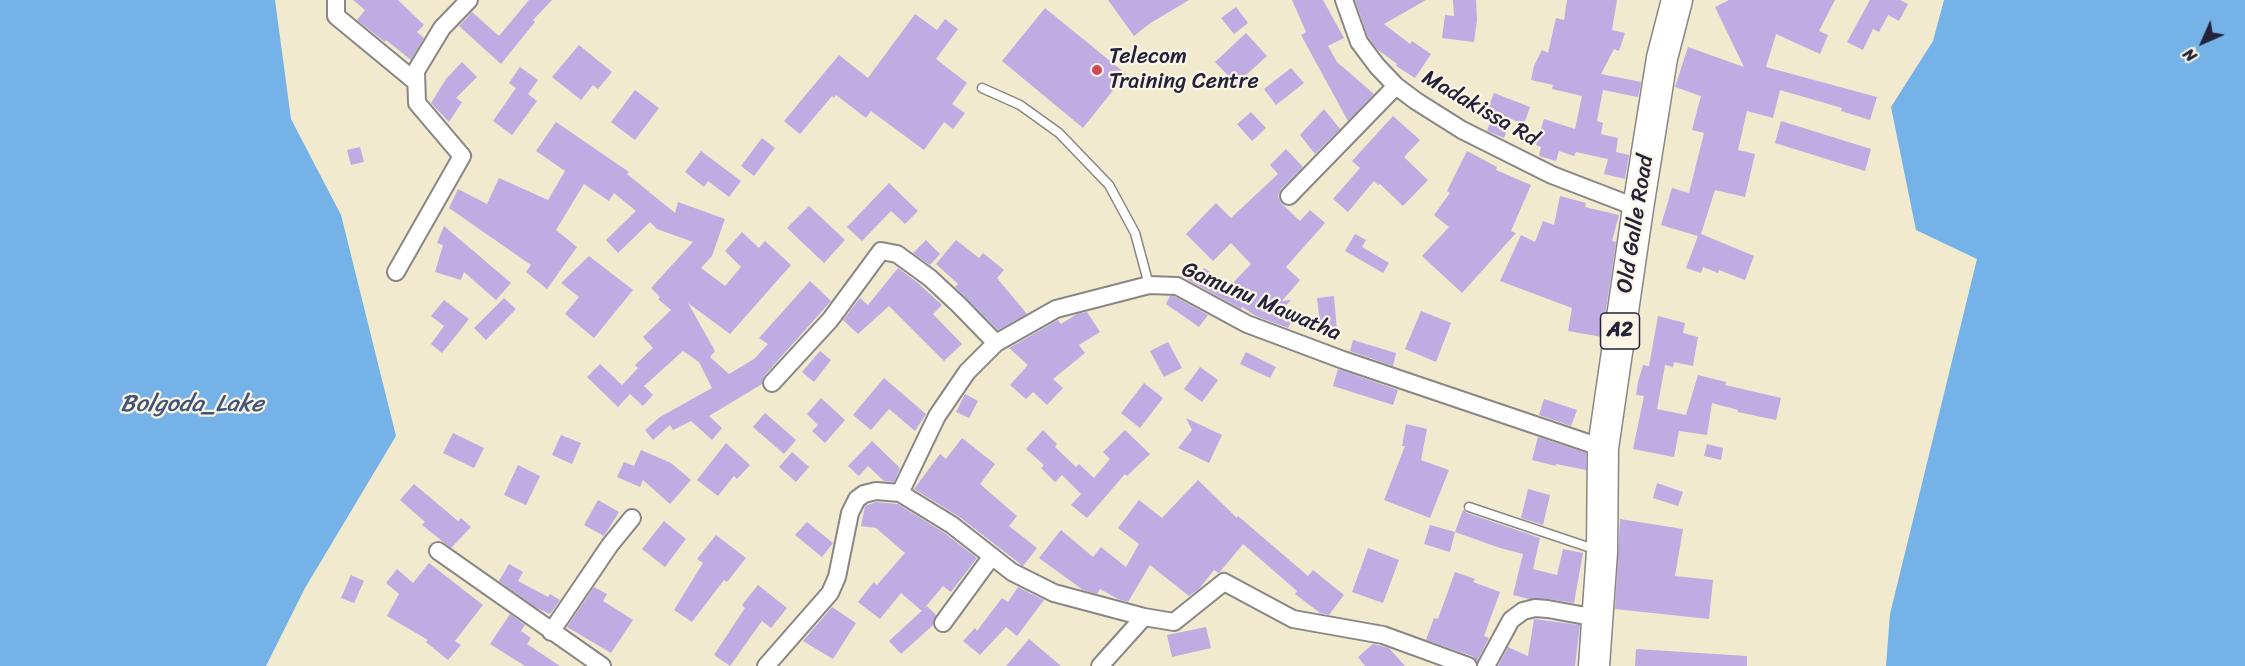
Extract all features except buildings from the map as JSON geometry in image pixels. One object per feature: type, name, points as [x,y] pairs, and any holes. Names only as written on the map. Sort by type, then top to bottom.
[{"type":"highway","name":"Old Galle Road","points":[[1594,666],[1602,552],[1603,448],[1662,58],[1676,0]]},
{"type":"street","points":[[336,0],[336,16],[416,82]]},
{"type":"street","points":[[396,272],[462,156],[417,103],[416,71],[442,28],[469,0]]},
{"type":"street","name":"Madakissa Rd","points":[[1344,0],[1359,42],[1396,86],[1416,101],[1462,130],[1552,175],[1638,208]]},
{"type":"street","points":[[1289,196],[1396,86]]},
{"type":"street","points":[[772,383],[830,320],[881,251],[897,254],[930,278],[996,343]]},
{"type":"street","name":"Gamunu Mawatha","points":[[900,493],[950,393],[996,343],[1056,309],[1149,285],[1177,286],[1247,324],[1343,360],[1603,448]]},
{"type":"street","points":[[766,666],[830,593],[837,577],[850,513],[857,499],[864,494],[876,491],[900,493],[952,525],[1012,572],[1054,593],[1144,617],[1174,622],[1224,582],[1293,619],[1383,635],[1468,666]]},
{"type":"street","points":[[551,632],[610,545],[632,518]]},
{"type":"street","points":[[438,551],[602,666]]},
{"type":"street","points":[[943,623],[992,556]]},
{"type":"street","points":[[1486,666],[1511,620],[1523,611],[1535,608],[1548,609],[1597,618]]},
{"type":"street","points":[[1100,666],[1144,617]]},
{"type":"lane","points":[[981,88],[1020,105],[1059,133],[1109,185],[1135,233],[1149,285]]},
{"type":"lane","points":[[1469,507],[1602,552]]},
{"type":"water","name":"Bolgoda_Lake","points":[[0,0],[275,0],[291,119],[341,215],[396,436],[305,588],[266,666],[0,666]]},
{"type":"water","points":[[1944,0],[2245,0],[2245,666],[1886,666],[1890,614],[1977,259],[1916,230],[1891,107],[1933,41]]},
{"type":"place","name":"Telecom Training Centre","points":[[1097,70]]}]
